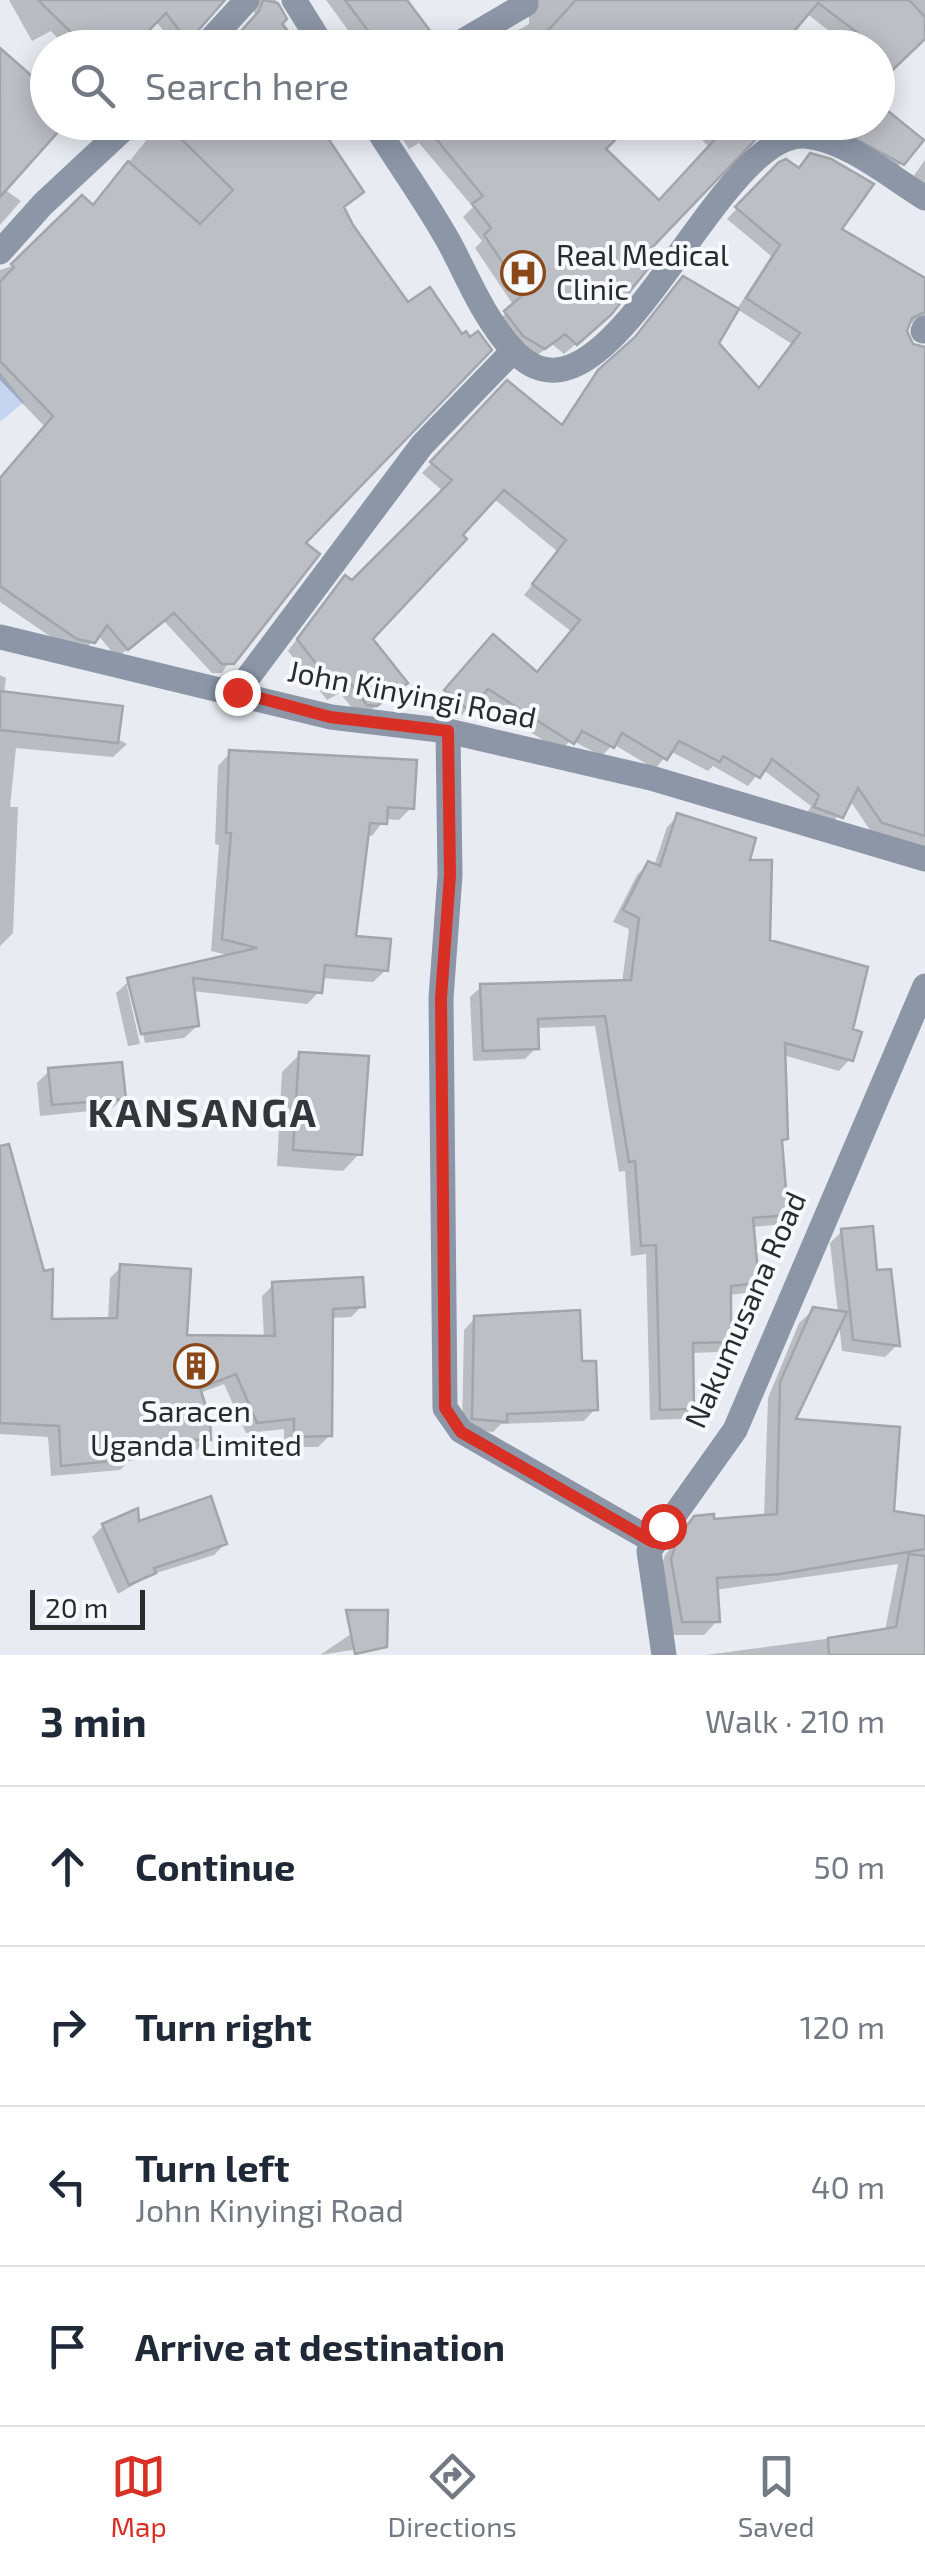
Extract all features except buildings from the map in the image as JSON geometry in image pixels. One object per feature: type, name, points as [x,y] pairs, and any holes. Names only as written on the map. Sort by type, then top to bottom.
[{"type":"street","points":[[220,30],[247,0]]},
{"type":"street","points":[[294,0],[313,30]]},
{"type":"street","points":[[482,30],[526,4]]},
{"type":"street","points":[[0,252],[43,204],[111,140]]},
{"type":"street","points":[[384,140],[448,242],[477,299],[513,351],[554,372],[566,370],[620,331],[718,201],[766,151],[788,140]]},
{"type":"street","points":[[817,140],[848,149],[925,198]]},
{"type":"street","points":[[237,692],[422,445],[513,351]]},
{"type":"street","name":"John Kinyingi Road","points":[[0,637],[330,717],[448,731],[652,778],[925,859]]},
{"type":"street","points":[[448,731],[450,875],[441,998],[445,1408],[461,1432],[653,1542],[649,1551],[664,1655]]},
{"type":"street","name":"Nakumusana Road","points":[[653,1542],[735,1430],[925,986]]},
{"type":"shaded area","points":[[0,372],[24,402],[1,421],[0,420]]},
{"type":"place","name":"Real Medical Clinic","points":[[523,273]]},
{"type":"place","name":"Saracen Uganda Limited","points":[[196,1366]]},
{"type":"district","name":"KANSANGA","points":[[203,1113]]},
{"type":"route","points":[[237,692],[330,717],[448,731],[450,875],[441,998],[447,1248],[445,1408],[461,1432],[653,1542],[663,1526]]}]
